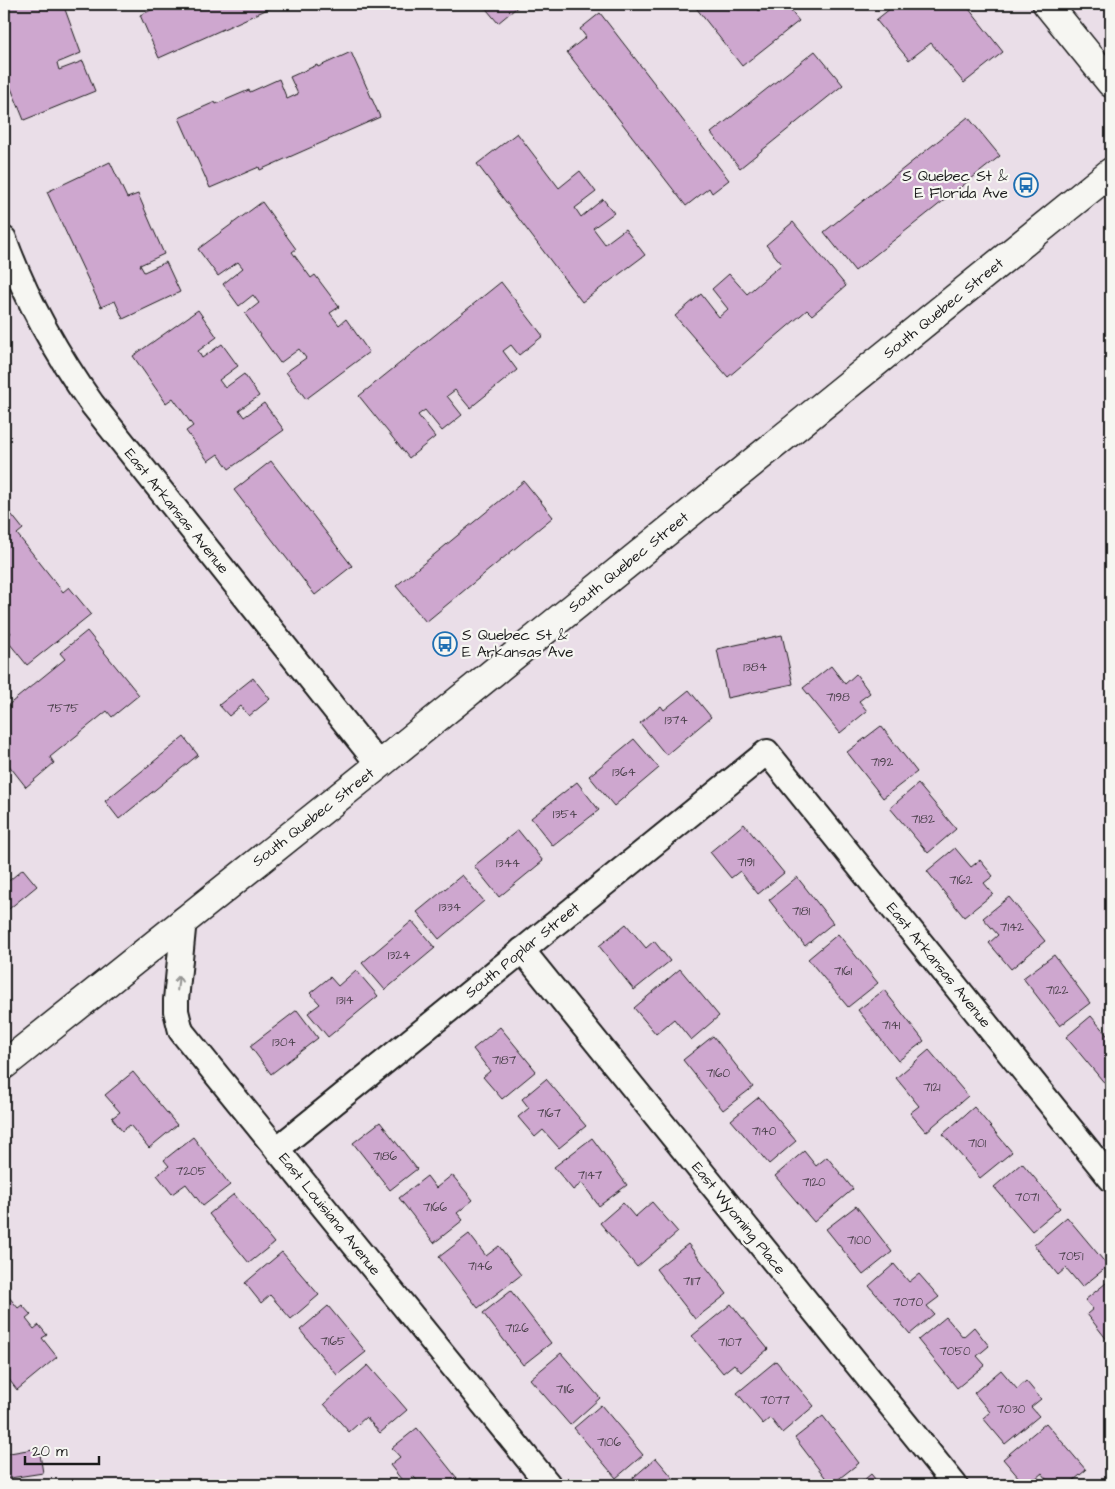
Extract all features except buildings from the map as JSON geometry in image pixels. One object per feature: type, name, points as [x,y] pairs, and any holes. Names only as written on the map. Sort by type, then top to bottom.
[{"type":"main road","points":[[1048,4],[1111,83]]},
{"type":"main road","name":"South Quebec Street","points":[[4,1065],[184,919],[380,765],[1111,172]]},
{"type":"street","name":"East Arkansas Avenue","points":[[4,239],[27,296],[43,328],[63,362],[92,404],[380,765]]},
{"type":"street","name":"East Arkansas Avenue","points":[[767,752],[1111,1179]]},
{"type":"street","name":"South Poplar Street","points":[[277,1149],[767,752]]},
{"type":"street","name":"East Louisiana Avenue","points":[[184,919],[176,1000],[180,1031],[550,1485]]},
{"type":"street","name":"East Wyoming Place","points":[[522,950],[955,1485]]},
{"type":"place","name":"S Quebec St & E Florida Ave","points":[[1026,185]]},
{"type":"place","name":"S Quebec St & E Arkansas Ave","points":[[445,644]]}]
